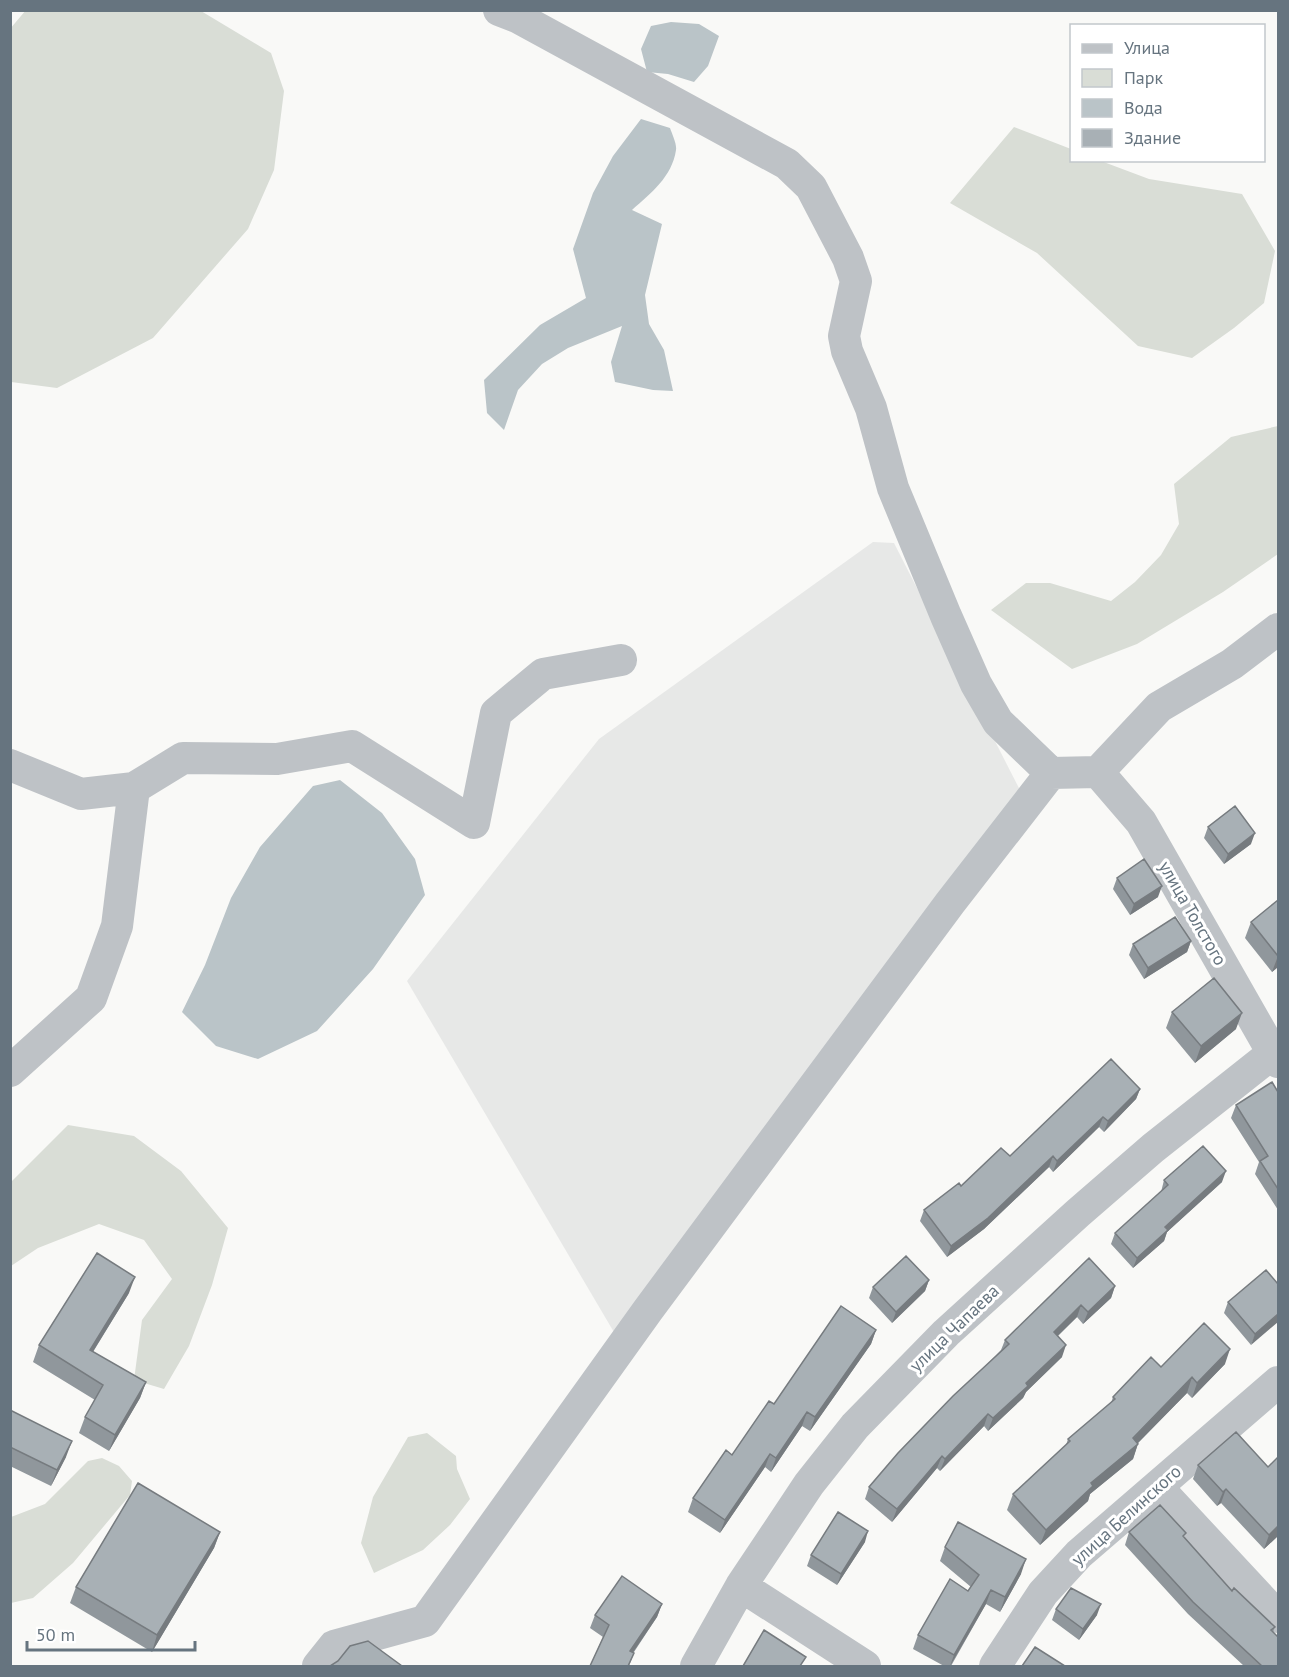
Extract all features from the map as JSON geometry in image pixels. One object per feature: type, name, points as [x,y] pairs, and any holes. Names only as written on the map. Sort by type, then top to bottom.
[{"type":"street","points":[[499,10],[517,16],[787,164],[811,187],[848,258],[856,281],[844,336],[847,351],[871,408],[893,488],[976,684],[998,722],[1051,773],[1098,772],[1159,707],[1232,664],[1278,629]]},
{"type":"street","points":[[10,765],[81,794],[134,788],[183,758],[277,759],[352,746],[474,823],[496,713],[543,674],[621,660]]},
{"type":"street","name":"улица Толстого","points":[[1098,772],[1141,822],[1277,1054]]},
{"type":"street","points":[[318,1666],[334,1646],[425,1621],[655,1301],[957,894],[1051,773]]},
{"type":"street","points":[[10,1071],[91,998],[117,926],[134,788]]},
{"type":"street","name":"улица Чапаева","points":[[696,1666],[741,1586],[809,1484],[849,1435],[946,1333],[1153,1148],[1277,1054]]},
{"type":"street","name":"улица Белинского","points":[[995,1666],[1043,1593],[1080,1554],[1278,1382]]},
{"type":"street","points":[[1156,1487],[1278,1617]]},
{"type":"street","points":[[741,1586],[865,1666]]},
{"type":"shaded area","points":[[873,542],[894,543],[1025,800],[618,1339],[407,981],[599,739]]},
{"type":"green space","points":[[26,10],[201,11],[271,53],[284,91],[274,170],[248,229],[153,338],[57,388],[11,382],[10,29]]},
{"type":"green space","points":[[1014,127],[1070,149],[1070,162],[1104,162],[1149,179],[1242,194],[1275,251],[1264,303],[1192,358],[1138,346],[1037,253],[950,203]]},
{"type":"green space","points":[[1278,426],[1278,554],[1223,592],[1137,644],[1072,669],[991,610],[1026,583],[1050,583],[1111,601],[1135,582],[1161,555],[1179,524],[1174,484],[1231,437]]},
{"type":"green space","points":[[68,1125],[134,1136],[181,1171],[228,1228],[212,1285],[189,1346],[164,1389],[134,1380],[142,1320],[172,1279],[144,1240],[99,1224],[38,1248],[11,1266],[11,1182]]},
{"type":"green space","points":[[427,1433],[456,1456],[457,1469],[470,1499],[450,1525],[423,1550],[374,1573],[361,1543],[373,1497],[408,1437]]},
{"type":"green space","points":[[102,1458],[119,1466],[132,1481],[130,1495],[73,1563],[33,1598],[11,1603],[11,1517],[45,1504],[88,1461]]},
{"type":"water","points":[[671,22],[699,24],[719,36],[708,66],[694,82],[668,74],[647,72],[641,49],[651,26]]},
{"type":"water","points":[[641,119],[670,128],[676,148],[674,160],[665,176],[653,191],[632,210],[662,224],[645,295],[649,324],[664,350],[673,391],[653,390],[615,382],[611,362],[622,326],[568,348],[542,364],[518,390],[504,430],[487,413],[484,380],[540,325],[586,298],[573,249],[593,193],[613,156]]},
{"type":"water","points":[[340,780],[382,813],[415,859],[425,895],[373,969],[317,1031],[258,1059],[216,1046],[182,1012],[205,965],[231,898],[260,847],[313,786]]},
{"type":"building","points":[[1235,806],[1255,833],[1228,854],[1208,827]]},
{"type":"building","points":[[1144,859],[1162,886],[1134,904],[1117,878]]},
{"type":"building","points":[[1278,900],[1278,956],[1251,922]]},
{"type":"building","points":[[1175,917],[1191,941],[1148,968],[1133,944]]},
{"type":"building","points":[[1214,978],[1242,1013],[1201,1046],[1172,1012]]},
{"type":"building","points":[[1111,1059],[1140,1089],[1108,1121],[1103,1117],[1057,1161],[1053,1156],[988,1218],[951,1246],[924,1210],[959,1183],[961,1186],[1001,1148],[1010,1156]]},
{"type":"building","points":[[1272,1082],[1278,1092],[1278,1189],[1260,1161],[1268,1156],[1236,1105]]},
{"type":"building","points":[[1203,1146],[1226,1171],[1165,1227],[1168,1230],[1137,1258],[1115,1233],[1168,1185],[1164,1180]]},
{"type":"building","points":[[97,1253],[135,1277],[90,1350],[146,1382],[115,1435],[85,1417],[103,1385],[39,1345]]},
{"type":"building","points":[[906,1256],[929,1280],[896,1312],[873,1287]]},
{"type":"building","points":[[1089,1258],[1115,1286],[1088,1312],[1081,1305],[1054,1332],[1066,1345],[1026,1383],[1028,1386],[993,1418],[988,1414],[945,1459],[942,1456],[897,1509],[869,1487],[953,1396],[1009,1344],[1005,1340]]},
{"type":"building","points":[[1266,1270],[1278,1284],[1278,1314],[1255,1334],[1228,1302]]},
{"type":"building","points":[[841,1306],[876,1330],[815,1417],[807,1412],[776,1458],[770,1454],[725,1520],[693,1498],[726,1450],[732,1455],[769,1401],[774,1404]]},
{"type":"building","points":[[1204,1323],[1230,1349],[1197,1383],[1192,1377],[1133,1438],[1138,1444],[1091,1483],[1093,1486],[1046,1530],[1013,1494],[1070,1441],[1068,1439],[1115,1399],[1113,1397],[1151,1357],[1161,1367]]},
{"type":"building","points":[[10,1410],[72,1441],[57,1470],[10,1447]]},
{"type":"building","points":[[1236,1432],[1268,1467],[1278,1457],[1278,1526],[1269,1535],[1226,1489],[1223,1492],[1198,1465]]},
{"type":"building","points":[[138,1483],[220,1532],[157,1635],[76,1587]]},
{"type":"building","points":[[1160,1505],[1186,1533],[1183,1536],[1232,1591],[1234,1588],[1275,1627],[1271,1630],[1278,1637],[1278,1666],[1262,1666],[1193,1602],[1129,1532]]},
{"type":"building","points":[[838,1512],[868,1531],[841,1574],[811,1555]]},
{"type":"building","points":[[958,1522],[1026,1559],[1005,1597],[991,1590],[954,1655],[918,1635],[950,1579],[968,1591],[979,1575],[945,1547]]},
{"type":"building","points":[[622,1576],[662,1604],[630,1651],[634,1653],[628,1666],[590,1666],[609,1625],[595,1615]]},
{"type":"building","points":[[1071,1588],[1101,1604],[1083,1629],[1056,1609]]},
{"type":"building","points":[[764,1630],[806,1657],[800,1666],[743,1666]]},
{"type":"building","points":[[368,1641],[402,1666],[330,1666],[338,1661],[350,1646]]},
{"type":"building","points":[[1035,1647],[1065,1666],[1022,1666]]}]
